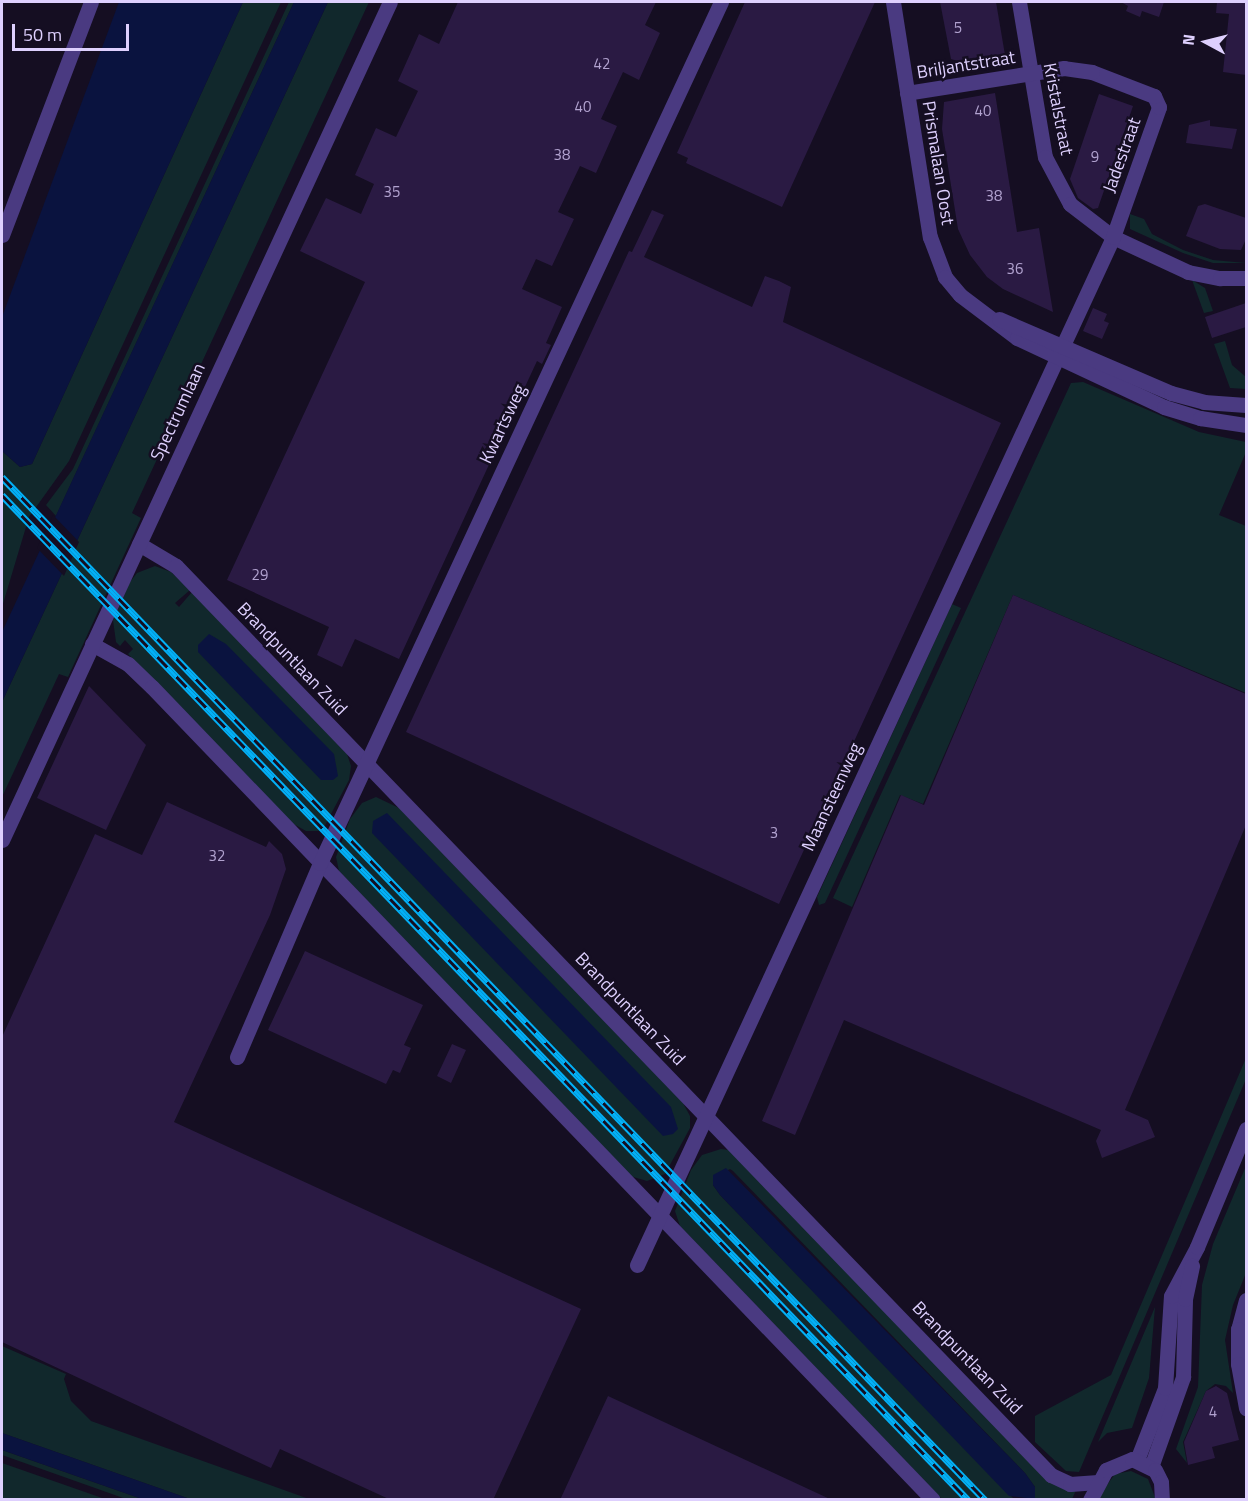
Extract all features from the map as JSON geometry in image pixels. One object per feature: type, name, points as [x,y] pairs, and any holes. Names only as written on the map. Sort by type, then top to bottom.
[{"type":"street","points":[[2,235],[91,2]]},
{"type":"street","name":"Spectrumlaan","points":[[2,840],[390,2]]},
{"type":"street","name":"Kwartsweg","points":[[237,1057],[320,863],[721,2]]},
{"type":"street","name":"Prismalaan Oost","points":[[893,2],[936,258],[960,295],[981,314],[1059,351],[1164,407],[1200,418],[1246,424]]},
{"type":"street","name":"Kristalstraat","points":[[1019,2],[1045,157],[1070,204],[1113,237],[1188,272],[1220,278],[1246,278]]},
{"type":"street","name":"Jadestraat","points":[[1030,75],[1064,68],[1079,69],[1154,96],[1159,102],[1113,237],[1059,351]]},
{"type":"street","name":"Briljantstraat","points":[[908,93],[1030,75]]},
{"type":"street","name":"Prismalaan Oost","points":[[1059,351],[1172,393],[1204,402],[1246,405]]},
{"type":"street","name":"Maansteenweg","points":[[637,1265],[1059,351]]},
{"type":"street","name":"Brandpuntlaan Zuid","points":[[139,544],[176,566],[1051,1475],[1070,1484],[1098,1482]]},
{"type":"street","points":[[92,644],[136,671],[933,1500]]},
{"type":"street","points":[[1137,1460],[1165,1388],[1171,1296],[1197,1247],[1246,1130]]},
{"type":"street","points":[[1151,1467],[1184,1377],[1185,1299],[1197,1247]]},
{"type":"street","points":[[1246,1300],[1238,1341],[1246,1408]]},
{"type":"street","points":[[1090,1500],[1098,1482],[1113,1464],[1137,1460],[1151,1467],[1161,1482],[1162,1500]]},
{"type":"green space","points":[[243,2],[281,2],[69,461],[29,517],[2,607],[2,451],[20,467],[32,464]]},
{"type":"green space","points":[[289,2],[294,2],[56,516],[46,505],[73,469]]},
{"type":"green space","points":[[328,2],[369,2],[132,513],[141,518],[68,677],[59,674],[2,797],[2,702]]},
{"type":"green space","points":[[1130,214],[1144,219],[1152,234],[1183,250],[1213,260],[1246,263],[1213,263],[1183,253],[1130,229]]},
{"type":"green space","points":[[1192,280],[1205,288],[1213,311],[1204,313]]},
{"type":"green space","points":[[1225,341],[1232,365],[1246,377],[1246,389],[1230,388],[1214,344]]},
{"type":"green space","points":[[1083,382],[1199,432],[1246,442],[1246,452],[1219,515],[1246,526],[1246,693],[1013,595],[923,804],[900,795],[852,907],[833,898],[1071,383]]},
{"type":"green space","points":[[155,566],[171,572],[190,590],[175,603],[179,607],[192,592],[347,754],[351,766],[349,780],[322,831],[306,831],[290,822],[128,654],[133,649],[125,640],[120,646],[116,642],[113,620],[130,582],[137,573]]},
{"type":"green space","points":[[952,604],[961,608],[825,903],[819,905],[817,897]]},
{"type":"green space","points":[[376,797],[399,808],[683,1103],[690,1116],[690,1128],[665,1174],[647,1181],[630,1176],[339,871],[336,857],[350,819],[362,803]]},
{"type":"green space","points":[[1246,1058],[1246,1079],[1079,1472],[1066,1471],[1035,1442],[1035,1416],[1111,1375]]},
{"type":"green space","points":[[721,1149],[729,1150],[1043,1473],[1077,1488],[1072,1499],[1035,1499],[1035,1487],[1025,1473],[733,1171],[730,1169],[714,1177],[713,1185],[720,1195],[1014,1499],[942,1499],[680,1226],[675,1211],[691,1170],[702,1155]]},
{"type":"green space","points":[[1246,1166],[1246,1273],[1233,1305],[1225,1340],[1233,1393],[1226,1386],[1215,1384],[1206,1391],[1183,1442],[1187,1463],[1176,1449],[1198,1387],[1202,1285],[1213,1244]]},
{"type":"green space","points":[[1155,1307],[1149,1378],[1132,1428],[1107,1433],[1098,1442]]},
{"type":"green space","points":[[2,1346],[66,1374],[64,1379],[71,1401],[91,1421],[309,1499],[190,1499],[2,1433]]},
{"type":"green space","points":[[2,1450],[142,1499],[126,1499],[2,1455]]},
{"type":"green space","points":[[2,1463],[105,1499],[3,1499]]},
{"type":"green space","points":[[1131,1471],[1148,1479],[1156,1500],[1096,1500],[1115,1474]]},
{"type":"shaded area","points":[[119,2],[243,2],[32,464],[20,467],[2,451],[2,317]]},
{"type":"shaded area","points":[[294,2],[328,2],[2,702],[2,632]]},
{"type":"shaded area","points":[[209,634],[226,644],[334,754],[338,776],[333,780],[321,780],[198,652],[198,645]]},
{"type":"shaded area","points":[[387,813],[671,1107],[678,1129],[673,1134],[663,1136],[372,833],[373,821]]},
{"type":"shaded area","points":[[726,1168],[1025,1473],[1035,1487],[1035,1499],[1009,1496],[720,1195],[713,1185],[713,1175]]},
{"type":"shaded area","points":[[2,1433],[190,1499],[142,1499],[2,1450]]},
{"type":"pier","points":[[53,515],[79,542],[64,576],[37,548]]},
{"type":"building","points":[[458,2],[656,2],[645,25],[660,33],[639,80],[623,72],[601,119],[617,126],[596,173],[580,166],[558,212],[574,219],[552,266],[536,259],[522,289],[562,307],[546,343],[551,345],[542,364],[537,361],[399,659],[355,639],[342,667],[317,655],[329,627],[227,580],[365,282],[300,251],[326,198],[361,214],[374,184],[355,175],[376,128],[396,137],[418,91],[398,81],[419,34],[439,44]]},
{"type":"building","points":[[745,2],[875,2],[782,207],[686,163],[688,158],[677,153]]},
{"type":"building","points":[[940,2],[996,2],[1005,55],[961,62],[951,59]]},
{"type":"building","points":[[1121,2],[1164,2],[1159,17],[1142,11],[1140,17],[1126,11],[1128,6]]},
{"type":"building","points":[[1217,2],[1246,2],[1246,75],[1223,72],[1229,14],[1216,13]]},
{"type":"building","points":[[995,93],[1017,232],[1039,228],[1053,312],[1003,289],[987,277],[970,255],[958,229],[942,129],[944,102]]},
{"type":"building","points":[[1099,94],[1133,106],[1098,208],[1093,209],[1078,198],[1070,179]]},
{"type":"building","points":[[1210,120],[1210,126],[1237,129],[1232,149],[1186,143],[1189,125]]},
{"type":"building","points":[[1205,204],[1246,218],[1246,239],[1241,250],[1220,249],[1186,236],[1198,206]]},
{"type":"building","points":[[652,210],[664,215],[644,257],[752,307],[765,276],[779,281],[791,287],[783,322],[1001,423],[779,904],[406,732],[629,251],[632,252]]},
{"type":"building","points":[[1246,303],[1246,327],[1212,338],[1205,317]]},
{"type":"building","points":[[1093,308],[1107,314],[1104,321],[1109,323],[1102,339],[1083,331]]},
{"type":"building","points":[[1013,595],[1246,694],[1246,825],[1125,1110],[1148,1120],[1155,1137],[1102,1158],[1096,1141],[1101,1130],[844,1020],[795,1135],[762,1121],[901,795],[924,805]]},
{"type":"building","points":[[89,686],[146,745],[106,830],[37,798]]},
{"type":"building","points":[[167,802],[266,847],[269,841],[282,854],[286,869],[270,915],[174,1122],[581,1309],[493,1500],[391,1500],[280,1449],[271,1468],[2,1342],[2,1037],[95,834],[142,855]]},
{"type":"building","points":[[305,951],[423,1005],[404,1045],[411,1048],[400,1073],[393,1070],[386,1084],[268,1030]]},
{"type":"building","points":[[452,1044],[466,1050],[451,1083],[437,1076]]},
{"type":"building","points":[[1216,1386],[1227,1393],[1239,1440],[1212,1447],[1215,1458],[1188,1465],[1184,1442],[1206,1391]]},
{"type":"building","points":[[608,1396],[832,1500],[560,1500]]},
{"type":"railway","points":[[2,477],[985,1500]]},
{"type":"railway","points":[[2,495],[968,1500]]}]
